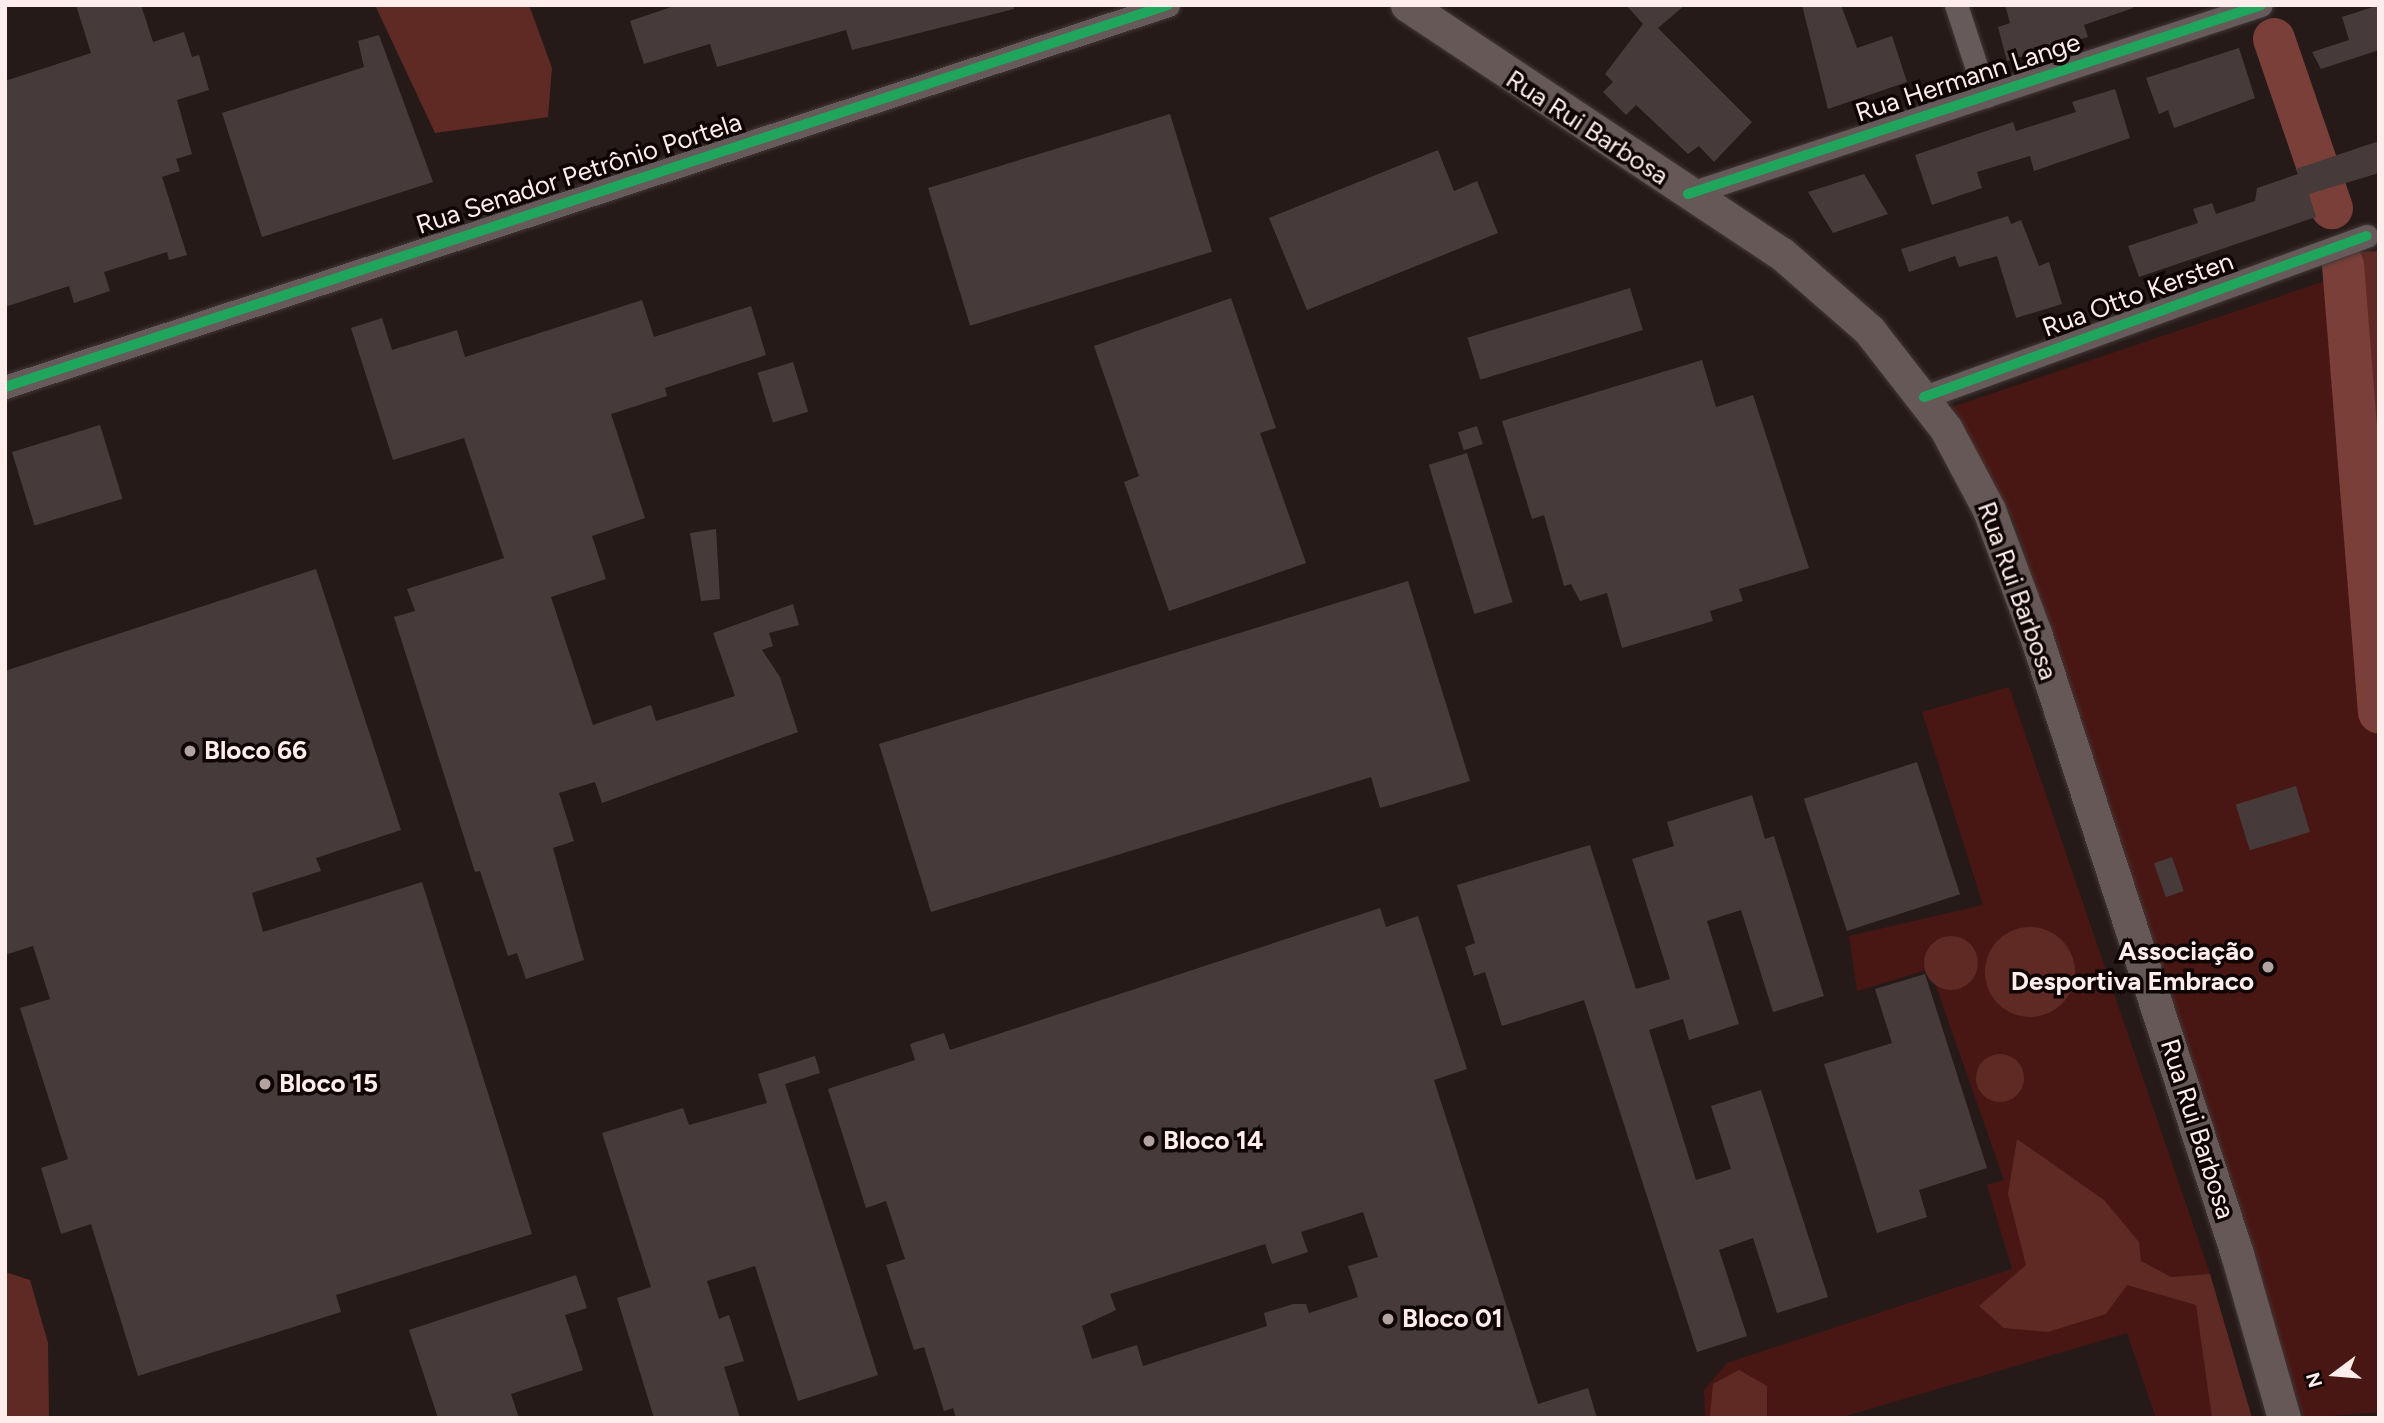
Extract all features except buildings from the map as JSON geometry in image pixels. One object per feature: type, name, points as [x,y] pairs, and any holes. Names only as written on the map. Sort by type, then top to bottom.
[{"type":"main road","name":"Rua Rui Barbosa","points":[[1407,5],[1782,254],[1846,306],[1924,397],[1989,510],[2035,633],[2234,1242],[2284,1418]]},
{"type":"street","name":"Rua Senador Petrônio Portela","points":[[5,387],[1168,5]]},
{"type":"street","points":[[1956,5],[1986,96]]},
{"type":"street","name":"Rua Hermann Lange","points":[[1688,194],[2262,5]]},
{"type":"street","name":"Rua Otto Kersten","points":[[1924,397],[2367,236]]},
{"type":"shaded area","points":[[375,5],[529,5],[552,68],[548,117],[435,133]]},
{"type":"shaded area","points":[[2379,251],[2379,566],[2376,427],[2359,252]]},
{"type":"shaded area","name":"Associação Desportiva Embraco","points":[[2379,263],[2379,1412],[2304,1418],[2014,522],[1952,407]]},
{"type":"shaded area","points":[[2009,687],[2210,1274],[2252,1418],[2156,1418],[2127,1333],[1839,1418],[1705,1418],[1704,1390],[1727,1363],[2012,1269],[1987,1185],[2004,1180],[1930,969],[1857,991],[1849,936],[1983,905],[1922,712]]},
{"type":"shaded area","points":[[2030,927],[2047,931],[2062,940],[2071,955],[2075,972],[2071,989],[2062,1004],[2047,1013],[2030,1017],[2013,1013],[1998,1004],[1989,989],[1985,972],[1989,955],[1998,940],[2013,931]]},
{"type":"shaded area","points":[[1951,936],[1970,944],[1978,963],[1970,982],[1951,990],[1932,982],[1924,963],[1932,944]]},
{"type":"shaded area","points":[[2000,1054],[2017,1061],[2024,1078],[2017,1095],[2000,1102],[1983,1095],[1976,1078],[1983,1061]]},
{"type":"shaded area","points":[[2017,1139],[2104,1200],[2139,1242],[2141,1261],[2171,1277],[2210,1274],[2252,1418],[2212,1418],[2196,1305],[2127,1285],[2106,1314],[2048,1332],[2004,1328],[1979,1306],[2026,1265],[2008,1194]]},
{"type":"shaded area","points":[[5,1272],[30,1280],[48,1343],[49,1418],[5,1418]]},
{"type":"shaded area","points":[[1739,1370],[1767,1386],[1767,1418],[1710,1416],[1713,1384]]},
{"type":"waterway","points":[[2274,39],[2332,208]]},
{"type":"waterway","points":[[2343,265],[2379,713]]},
{"type":"cycle path","points":[[5,387],[1168,5]]},
{"type":"cycle path","points":[[1688,194],[2261,5]]},
{"type":"cycle path","points":[[1924,397],[2367,236]]},
{"type":"place","name":"Bloco 66","points":[[190,751]]},
{"type":"place","name":"Associação Desportiva Embraco","points":[[2268,967]]},
{"type":"place","name":"Bloco 15","points":[[265,1084]]},
{"type":"place","name":"Bloco 14","points":[[1149,1141]]},
{"type":"place","name":"Bloco 01","points":[[1388,1319]]}]
